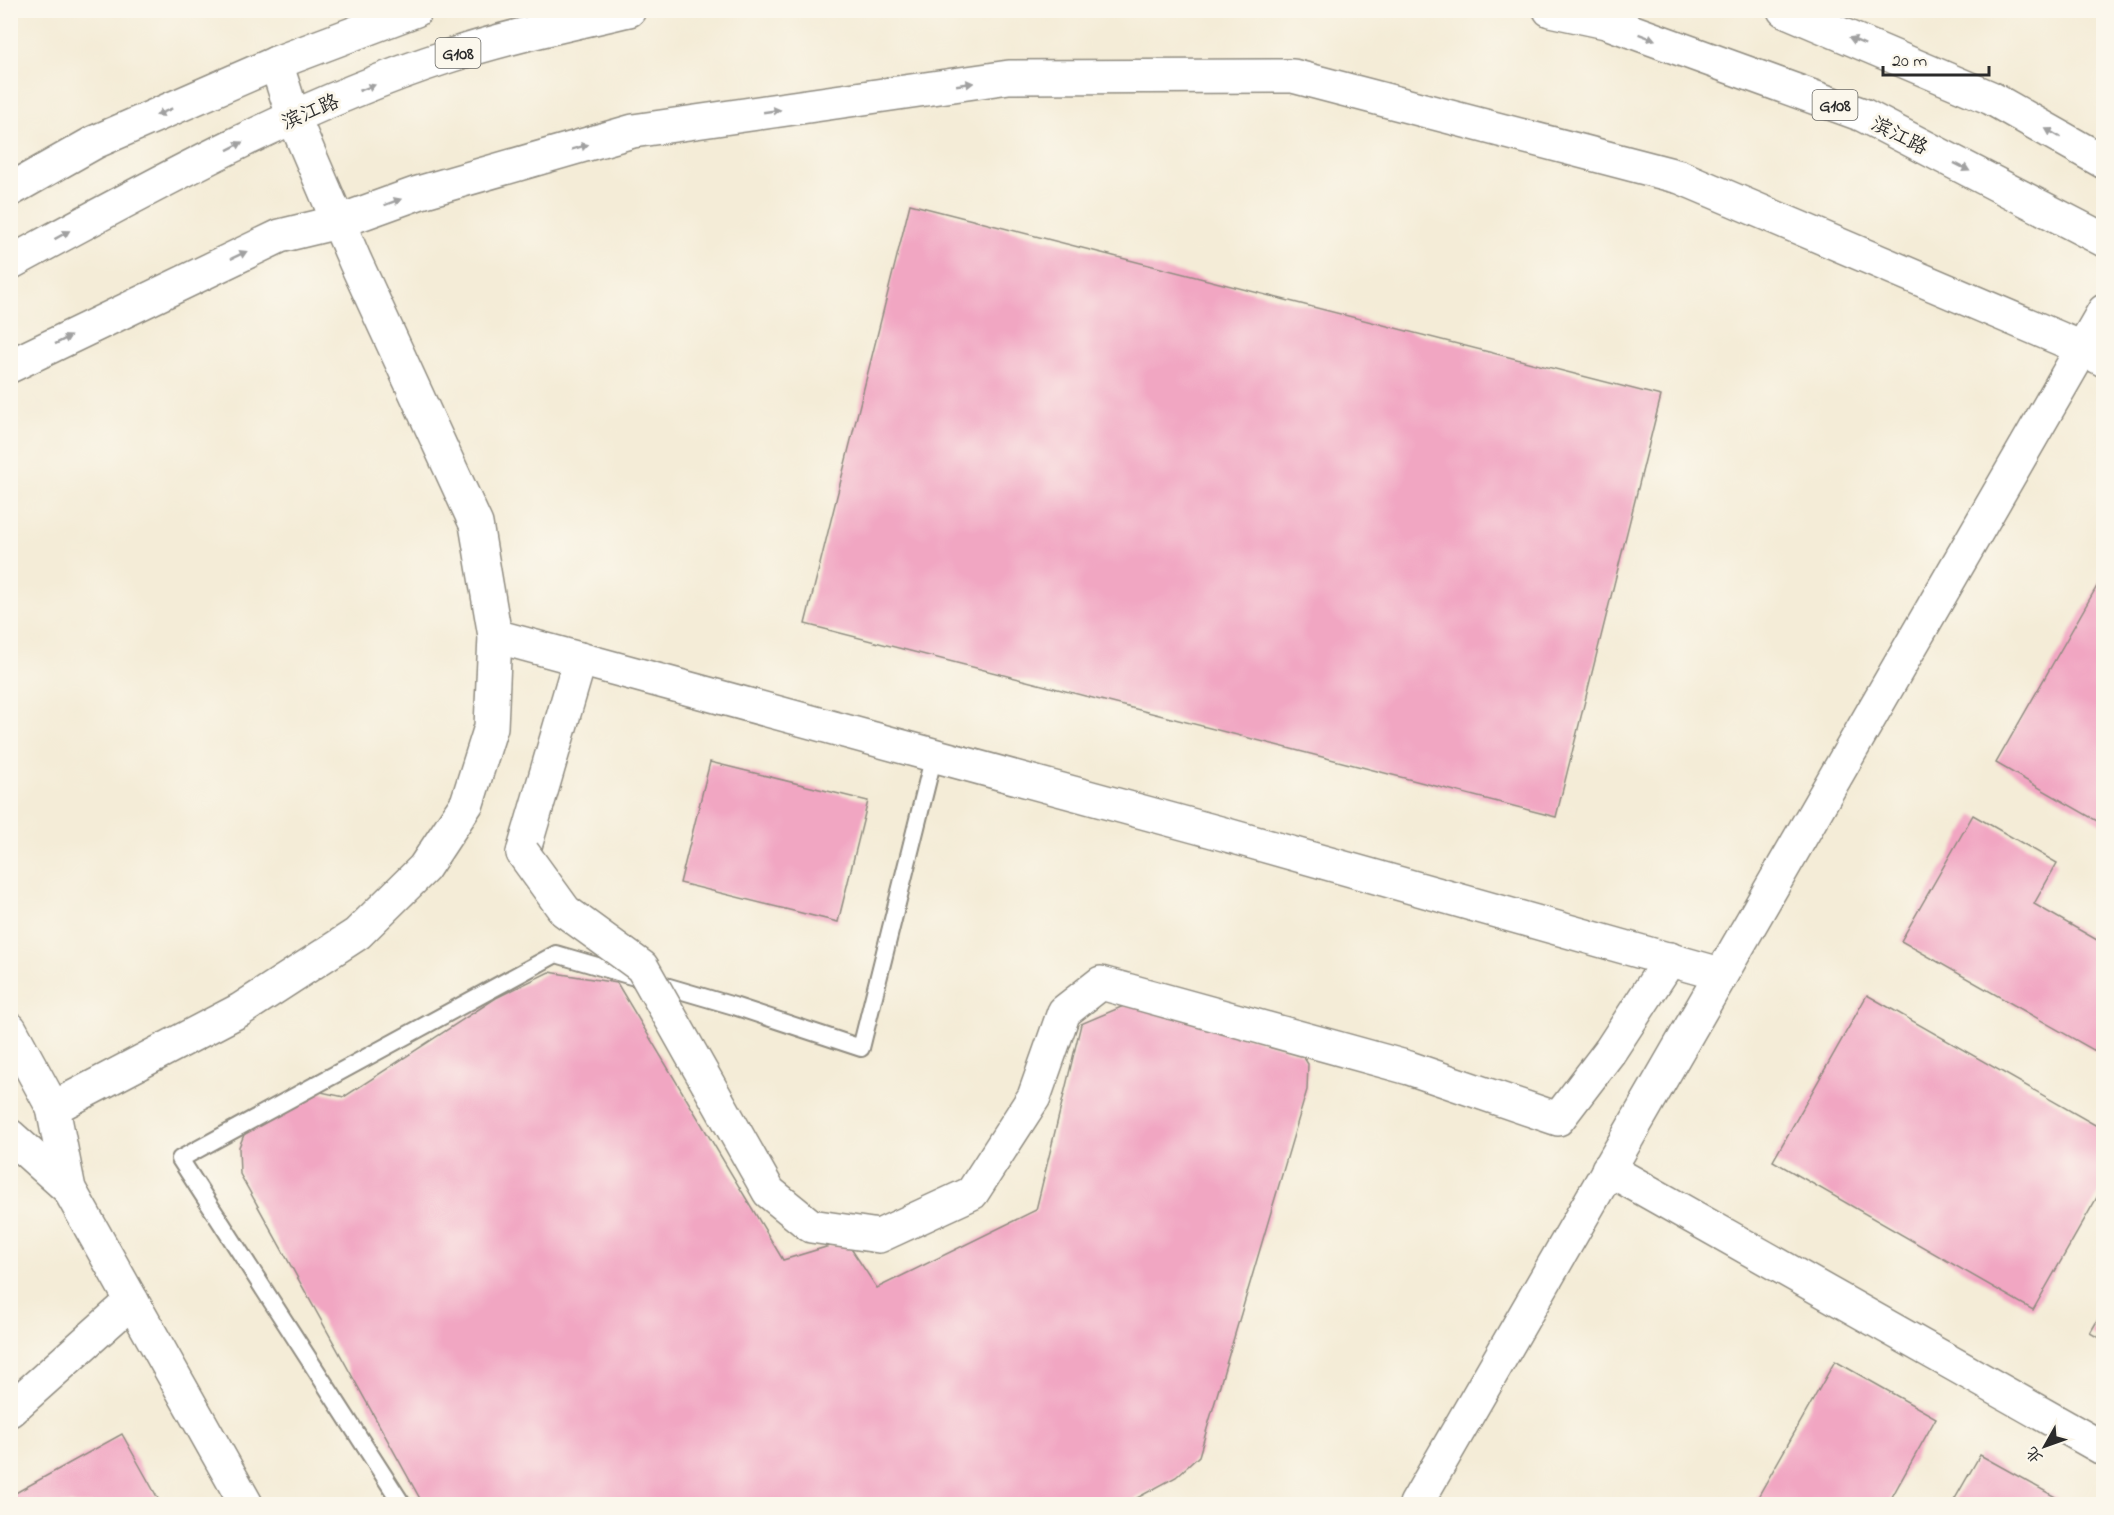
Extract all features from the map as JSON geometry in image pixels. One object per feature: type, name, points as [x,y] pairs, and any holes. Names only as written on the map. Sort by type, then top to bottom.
[{"type":"main road","points":[[10,190],[95,142],[276,63],[416,10]]},
{"type":"main road","name":"滨江路","points":[[10,263],[293,117],[449,56],[629,10]]},
{"type":"main road","name":"滨江路","points":[[1550,10],[1606,22],[1863,115],[2103,240]]},
{"type":"main road","points":[[1784,10],[1991,98],[2103,162]]},
{"type":"main road","points":[[53,1108],[240,1010],[357,934],[424,868],[467,803],[491,727],[495,636],[477,524],[338,222],[293,117],[276,63]]},
{"type":"main road","points":[[10,366],[280,236],[338,222],[418,193],[633,131],[1008,77],[1293,76],[1680,177],[2093,354]]},
{"type":"main road","points":[[1416,1504],[1720,974],[2093,354],[2103,311]]},
{"type":"main road","points":[[495,636],[934,755],[1720,974]]},
{"type":"main road","points":[[580,659],[523,853],[565,911],[642,967],[769,1192],[811,1226],[879,1236],[972,1192],[1034,1097],[1064,1012],[1101,983],[1409,1068],[1558,1119],[1610,1051],[1670,959]]},
{"type":"main road","points":[[10,1029],[53,1108],[69,1188],[246,1504]]},
{"type":"main road","points":[[10,1136],[69,1188]]},
{"type":"main road","points":[[1608,1169],[2103,1449]]},
{"type":"main road","points":[[10,1410],[132,1301]]},
{"type":"lane","points":[[402,1504],[180,1159],[556,954],[734,1006],[861,1048],[934,755]]},
{"type":"building","points":[[910,204],[1661,396],[1556,817],[805,624]]},
{"type":"building","points":[[2104,574],[2104,825],[1996,763]]},
{"type":"building","points":[[710,762],[868,801],[838,922],[680,883]]},
{"type":"building","points":[[1973,815],[2057,863],[2034,904],[2104,944],[2104,1056],[1901,941]]},
{"type":"building","points":[[549,972],[617,983],[783,1260],[846,1241],[877,1288],[1036,1210],[1081,1024],[1133,1002],[1301,1053],[1308,1064],[1307,1090],[1199,1456],[1176,1477],[1126,1504],[423,1504],[240,1174],[239,1147],[246,1130],[312,1090],[344,1097],[496,998]]},
{"type":"building","points":[[1867,995],[2104,1130],[2104,1185],[2033,1310],[1773,1161]]},
{"type":"building","points":[[2104,1309],[2104,1341],[2090,1333]]},
{"type":"building","points":[[1835,1361],[1936,1418],[1888,1504],[1754,1504]]},
{"type":"building","points":[[122,1434],[161,1504],[10,1504],[10,1496]]},
{"type":"building","points":[[1980,1455],[2068,1504],[1952,1504]]}]
